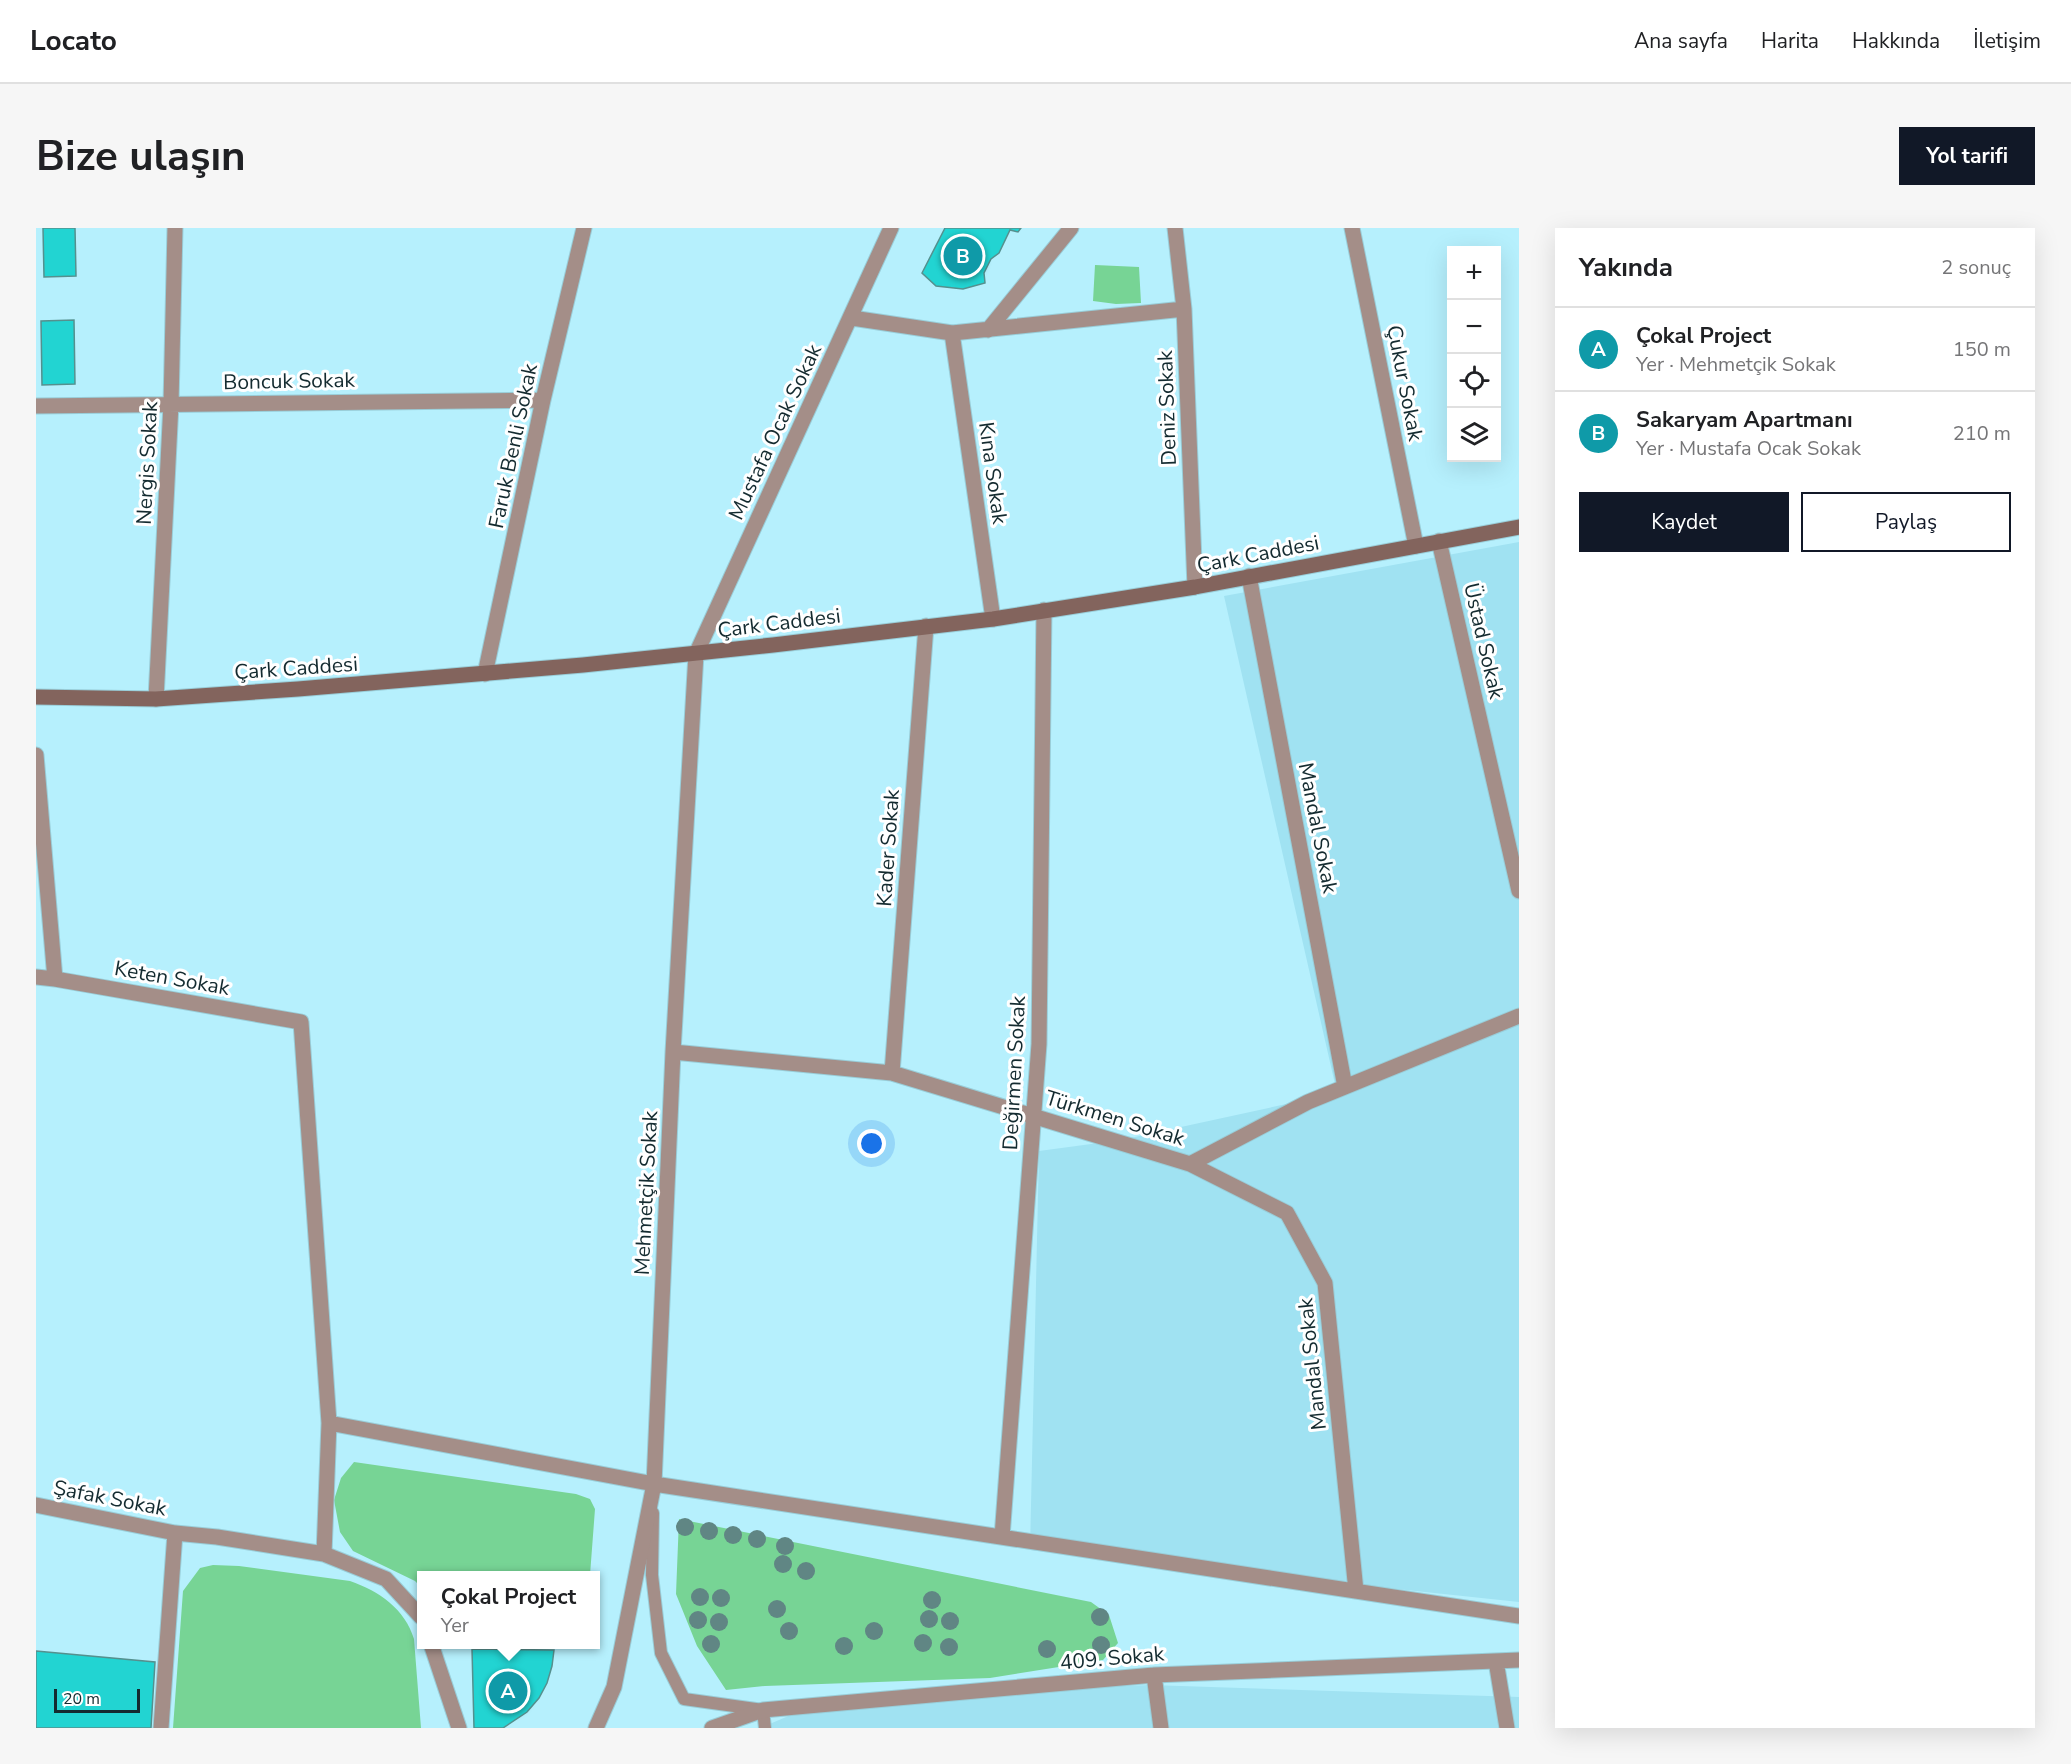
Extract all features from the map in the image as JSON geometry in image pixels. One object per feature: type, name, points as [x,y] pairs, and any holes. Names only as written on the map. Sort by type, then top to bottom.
[{"type":"main road","name":"Çark Caddesi","points":[[36,697],[156,699],[485,674],[696,654],[993,619],[1195,587],[1519,527]]},
{"type":"street","name":"Nergis Sokak","points":[[156,699],[171,404],[175,228]]},
{"type":"street","name":"Faruk Benli Sokak","points":[[485,674],[543,400],[584,228]]},
{"type":"street","name":"Mustafa Ocak Sokak","points":[[696,654],[852,318],[891,228]]},
{"type":"street","points":[[988,330],[1071,228]]},
{"type":"street","name":"Deniz Sokak","points":[[1175,228],[1184,309],[1195,587]]},
{"type":"street","name":"Çukur Sokak","points":[[1352,228],[1416,546]]},
{"type":"street","points":[[852,318],[951,333],[1184,309]]},
{"type":"street","name":"Kına Sokak","points":[[951,333],[993,619]]},
{"type":"street","name":"Boncuk Sokak","points":[[36,406],[543,400]]},
{"type":"street","name":"Üstad Sokak","points":[[1439,541],[1519,891]]},
{"type":"street","name":"Mandal Sokak","points":[[1249,576],[1345,1087]]},
{"type":"street","name":"Değirmen Sokak","points":[[1002,1537],[1039,1044],[1044,610]]},
{"type":"street","name":"Kader Sokak","points":[[892,1073],[926,626]]},
{"type":"street","name":"Mehmetçik Sokak","points":[[596,1728],[614,1687],[654,1484],[673,1052],[696,654]]},
{"type":"street","points":[[36,755],[55,979]]},
{"type":"street","name":"Keten Sokak","points":[[36,977],[301,1022],[329,1423]]},
{"type":"street","name":"Türkmen Sokak","points":[[673,1052],[892,1073],[1190,1164],[1308,1102],[1519,1016]]},
{"type":"street","name":"Mandal Sokak","points":[[1190,1164],[1287,1213],[1325,1283],[1356,1591]]},
{"type":"street","points":[[324,1554],[329,1423],[654,1484],[1519,1616]]},
{"type":"street","name":"Şafak Sokak","points":[[36,1505],[175,1533],[217,1537],[324,1554],[386,1579],[417,1613]]},
{"type":"street","points":[[161,1728],[175,1533]]},
{"type":"street","points":[[433,1649],[459,1728]]},
{"type":"street","name":"409. Sokak","points":[[712,1728],[763,1710],[1154,1675],[1519,1660]]},
{"type":"street","points":[[1496,1661],[1507,1728]]},
{"type":"street","points":[[1154,1675],[1161,1728]]},
{"type":"lane","points":[[654,1484],[652,1575],[661,1653],[684,1699],[763,1710],[765,1728]]},
{"type":"shaded area","points":[[1519,542],[1519,1602],[1030,1550],[1039,1151],[1121,1140],[1337,1093],[1224,596]]},
{"type":"shaded area","points":[[1150,1685],[1519,1697],[1519,1728],[760,1728],[833,1697]]},
{"type":"green space","points":[[1095,265],[1139,267],[1141,303],[1116,304],[1093,301]]},
{"type":"green space","points":[[354,1462],[576,1494],[590,1499],[595,1509],[590,1571],[417,1571],[417,1583],[353,1551],[340,1532],[334,1500],[341,1478]]},
{"type":"green space","points":[[679,1519],[1091,1602],[1109,1615],[1118,1643],[1103,1660],[990,1678],[765,1686],[726,1690],[697,1646],[676,1594]]},
{"type":"green space","points":[[213,1565],[239,1566],[350,1581],[390,1602],[410,1628],[414,1639],[421,1728],[173,1728],[183,1591],[200,1568]]},
{"type":"building","points":[[43,228],[75,228],[76,276],[44,277]]},
{"type":"building","points":[[945,228],[1021,228],[1018,232],[1010,230],[999,253],[991,259],[984,273],[985,283],[963,289],[936,286],[922,273]]},
{"type":"building","points":[[74,320],[75,384],[42,385],[41,321]]},
{"type":"building","points":[[472,1649],[554,1650],[547,1683],[539,1698],[527,1712],[503,1728],[474,1728]]},
{"type":"building","points":[[36,1651],[155,1662],[151,1728],[36,1728]]},
{"type":"place","name":"Sakaryam Apartmanı","points":[[963,256]]},
{"type":"place","name":"Çokal Project","points":[[508,1691]]}]
